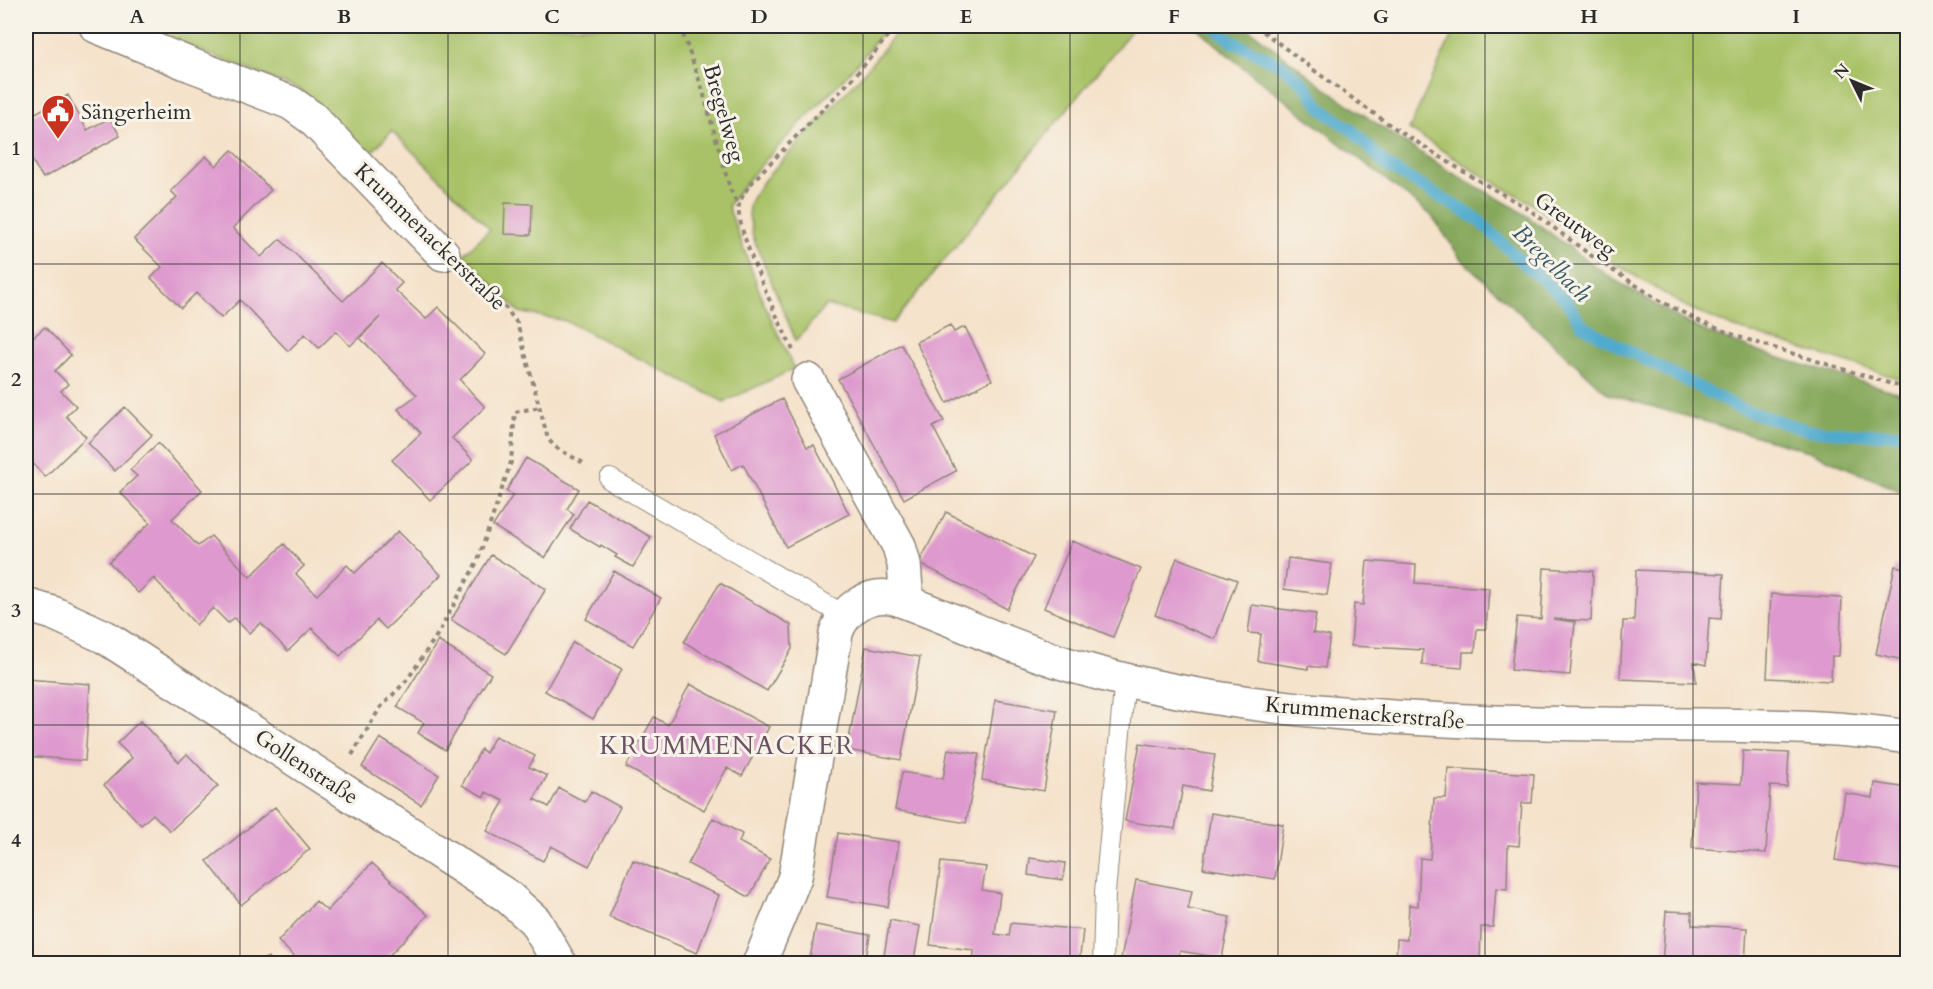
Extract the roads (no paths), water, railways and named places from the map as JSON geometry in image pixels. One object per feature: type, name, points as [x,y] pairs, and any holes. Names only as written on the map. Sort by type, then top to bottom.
[{"type":"street","name":"Krummenackerstraße","points":[[96,26],[299,108],[312,118],[443,254]]},
{"type":"street","points":[[808,380],[899,546],[904,564],[907,602]]},
{"type":"street","name":"Krummenackerstraße","points":[[845,616],[856,606],[875,597],[888,596],[1035,654],[1077,667],[1125,679],[1248,702],[1368,716],[1810,728],[1908,737]]},
{"type":"street","name":"Gollenstraße","points":[[26,605],[105,637],[517,903],[535,921],[560,963]]},
{"type":"street","points":[[759,963],[795,877],[834,644],[838,628],[845,616]]},
{"type":"lane","points":[[610,479],[845,616]]},
{"type":"lane","points":[[1103,963],[1105,892],[1125,679]]},
{"type":"waterway","name":"Bregelbach","points":[[1213,26],[1231,41],[1281,65],[1304,84],[1322,109],[1353,131],[1386,165],[1477,219],[1565,299],[1582,325],[1741,409],[1807,430],[1862,434],[1908,434]]},
{"type":"place","name":"Sängerheim","points":[[58,140]]},
{"type":"district","name":"KRUMMENACKER","points":[[727,745]]}]
